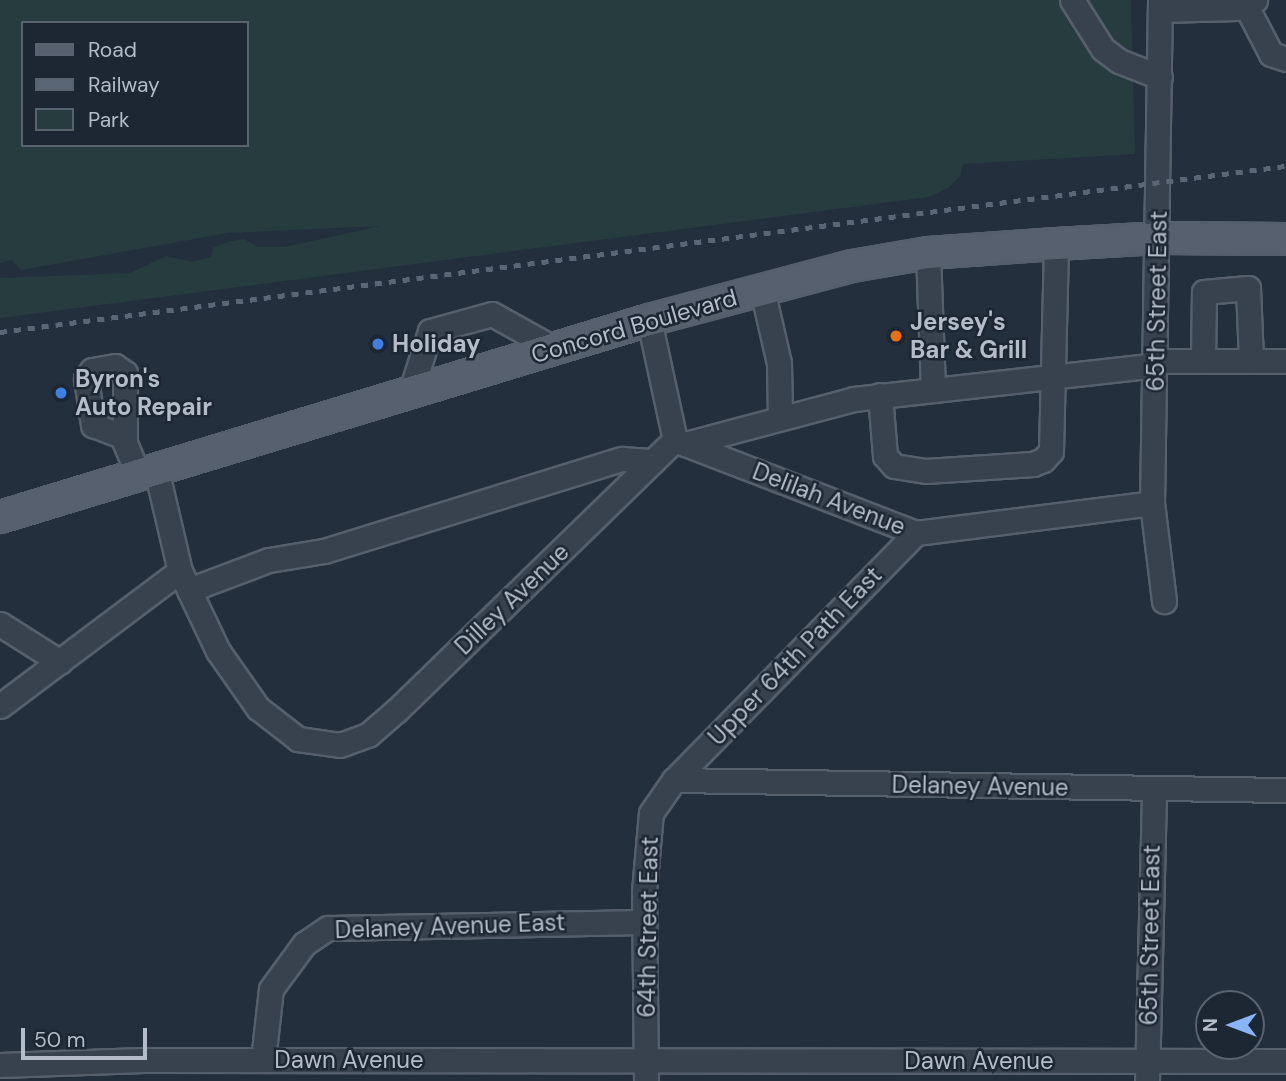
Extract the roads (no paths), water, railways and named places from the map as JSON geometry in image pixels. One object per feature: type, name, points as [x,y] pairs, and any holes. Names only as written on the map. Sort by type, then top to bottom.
[{"type":"main road","name":"Concord Boulevard","points":[[0,517],[553,348],[852,265],[928,253],[1056,244],[1160,238],[1286,239]]},
{"type":"street","points":[[1072,0],[1103,49],[1127,65],[1160,77]]},
{"type":"street","points":[[1160,5],[1250,2],[1271,54],[1286,59]]},
{"type":"street","name":"65th Street East","points":[[1160,5],[1160,238],[1152,503],[1164,601]]},
{"type":"street","points":[[880,395],[885,456],[894,466],[911,471],[1033,464],[1051,451],[1056,244]]},
{"type":"street","points":[[928,253],[933,387]]},
{"type":"street","points":[[1203,360],[1207,288],[1248,288],[1251,361]]},
{"type":"street","points":[[762,289],[778,352],[780,416]]},
{"type":"street","points":[[411,391],[430,331],[492,314],[553,348]]},
{"type":"street","points":[[649,320],[680,442],[780,416],[933,387],[1156,363],[1203,360],[1286,361]]},
{"type":"street","points":[[125,439],[147,471],[185,581]]},
{"type":"street","name":"Dilley Avenue","points":[[185,581],[218,650],[258,708],[298,739],[340,745],[368,735],[397,710],[653,461],[680,442]]},
{"type":"street","name":"Delilah Avenue","points":[[680,442],[916,533],[1152,503]]},
{"type":"street","points":[[0,706],[60,662],[185,581],[269,560],[324,551],[622,459],[653,461]]},
{"type":"street","name":"Upper 64th Path East","points":[[674,780],[916,533]]},
{"type":"street","points":[[0,624],[60,662]]},
{"type":"street","name":"Delaney Avenue","points":[[674,780],[1286,790]]},
{"type":"street","name":"64th Street East","points":[[646,1071],[644,922],[652,813],[674,780]]},
{"type":"street","name":"65th Street East","points":[[1147,1070],[1154,789]]},
{"type":"street","name":"Delaney Avenue East","points":[[263,1060],[271,989],[304,944],[328,928],[644,922]]},
{"type":"street","name":"Dawn Avenue","points":[[0,1065],[143,1070],[263,1060],[646,1071],[1147,1070],[1286,1060]]},
{"type":"railway","points":[[0,332],[1286,166]]},
{"type":"place","name":"Jersey's Bar & Grill","points":[[896,336]]},
{"type":"place","name":"Holiday","points":[[378,344]]},
{"type":"place","name":"Byron's Auto Repair","points":[[61,393]]}]
